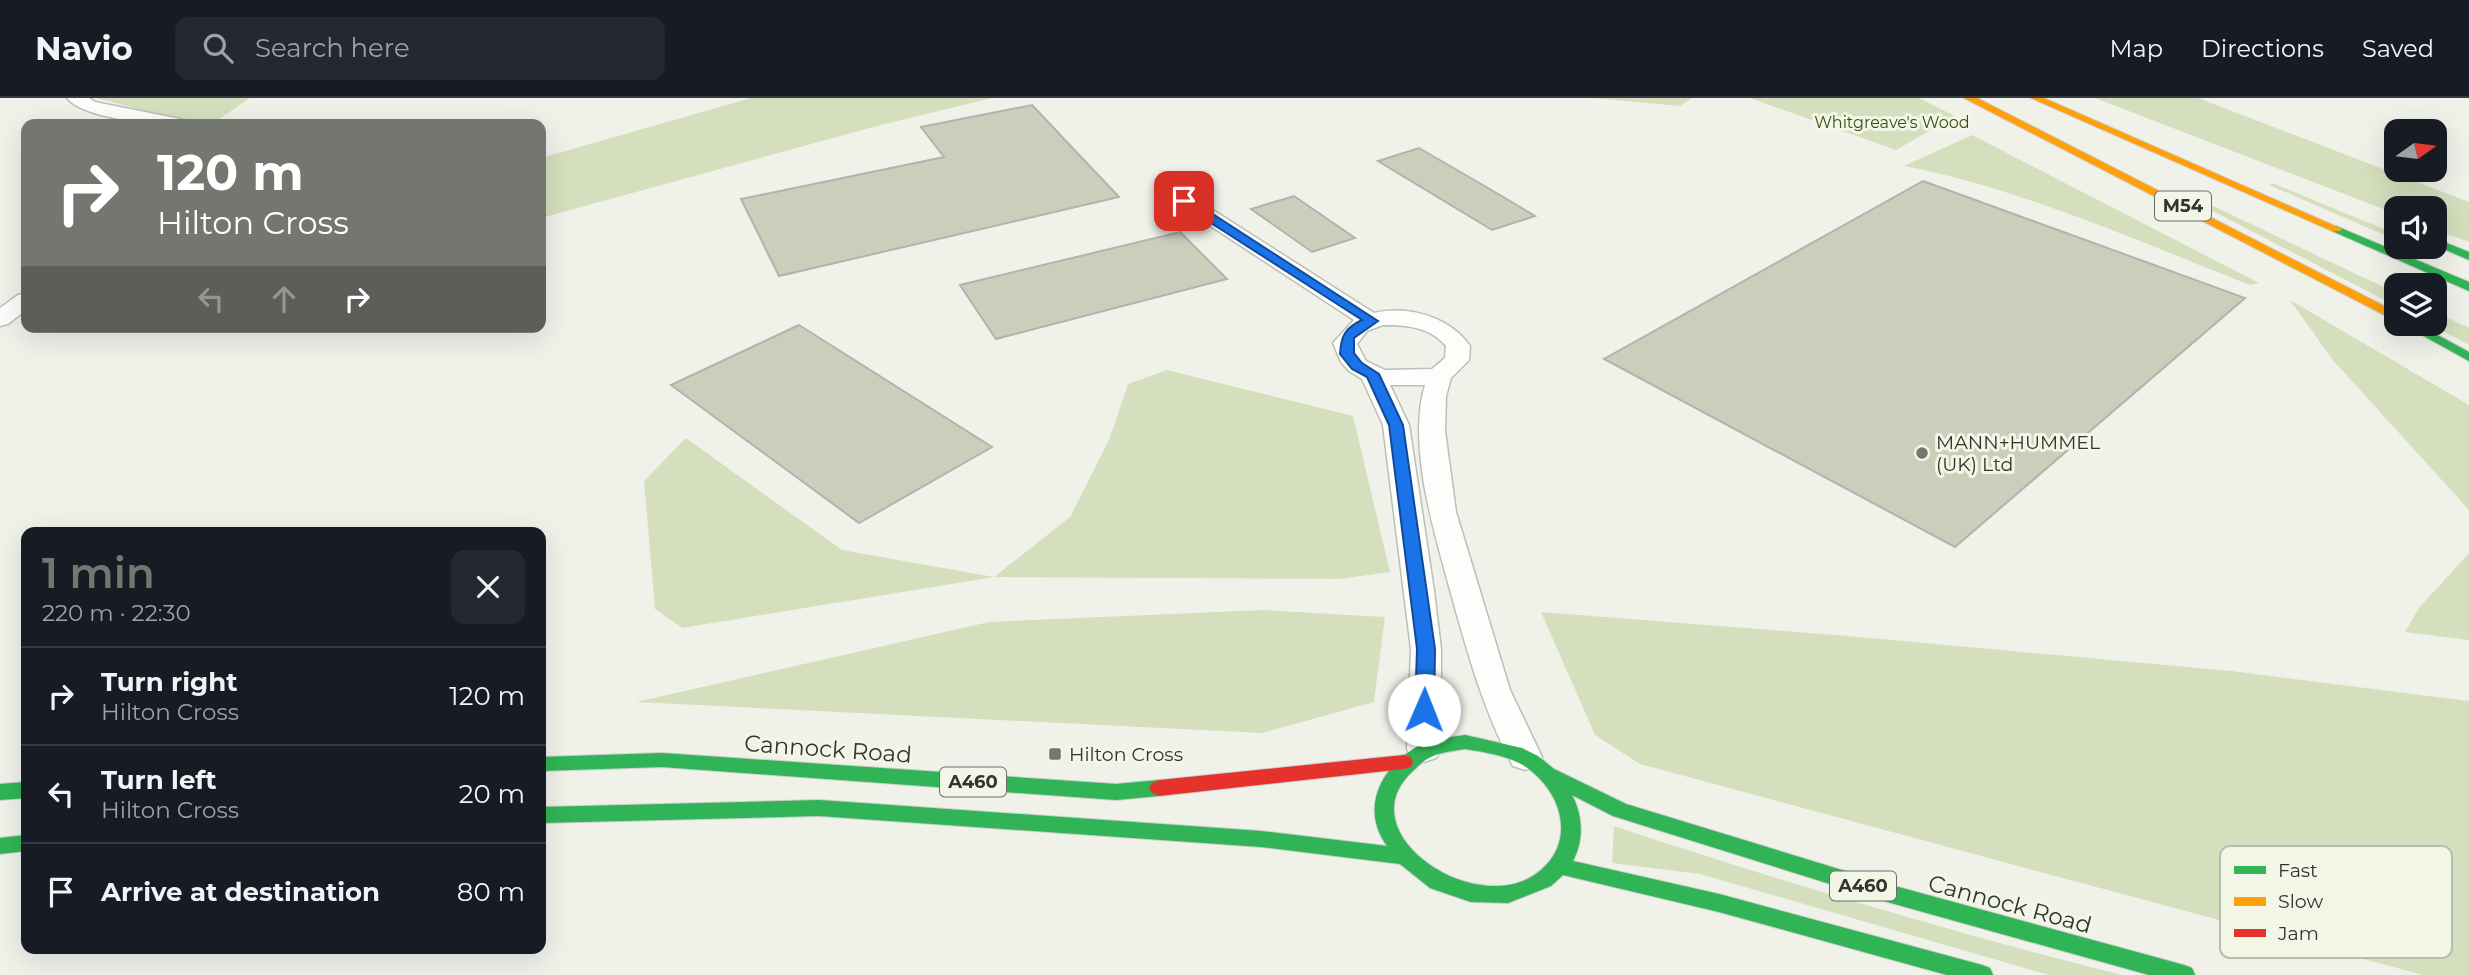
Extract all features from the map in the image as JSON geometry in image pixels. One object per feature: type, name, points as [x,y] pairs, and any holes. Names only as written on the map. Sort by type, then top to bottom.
[{"type":"highway","name":"M54","points":[[1969,98],[2384,311]]},
{"type":"highway","name":"M54","points":[[1998,98],[2152,167]]},
{"type":"highway","name":"M54","points":[[2036,98],[2469,287]]},
{"type":"highway","points":[[2070,98],[2134,123]]},
{"type":"highway","points":[[2447,247],[2469,256]]},
{"type":"highway","points":[[2430,336],[2469,357]]},
{"type":"highway","points":[[1465,742],[1503,748],[1525,757],[1548,775],[1560,790],[1572,819],[1573,835],[1568,852],[1559,866],[1538,884],[1518,892],[1482,896],[1436,883],[1401,856],[1390,839],[1383,820],[1382,804],[1392,775],[1414,756],[1465,742]]},
{"type":"highway","name":"Cannock Road","points":[[546,764],[662,760],[1116,792],[1414,756]]},
{"type":"highway","name":"Cannock Road","points":[[1548,775],[1620,810],[1891,894],[2184,975]]},
{"type":"highway","points":[[0,792],[21,790]]},
{"type":"highway","name":"A460","points":[[546,815],[819,808],[1261,839],[1401,856]]},
{"type":"highway","points":[[0,846],[21,844]]},
{"type":"highway","points":[[1559,866],[1633,881],[1796,922],[1982,975]]},
{"type":"street","points":[[76,98],[89,106],[154,119]]},
{"type":"street","points":[[1184,201],[1371,321]]},
{"type":"street","points":[[0,319],[21,304]]},
{"type":"street","points":[[1402,317],[1421,320],[1448,332],[1457,340],[1461,351],[1460,358],[1452,368],[1440,375],[1408,381],[1372,374],[1357,366],[1347,354],[1345,342],[1356,328],[1371,321],[1402,317]]},
{"type":"street","points":[[1372,374],[1396,425],[1426,649],[1414,756]]},
{"type":"street","points":[[1440,375],[1434,396],[1432,431],[1442,512],[1494,690],[1525,757]]},
{"type":"green space","points":[[97,98],[250,98],[219,119],[177,119]]},
{"type":"green space","points":[[751,98],[992,98],[877,126],[546,217],[546,157]]},
{"type":"green space","points":[[1592,98],[1692,98],[1680,106]]},
{"type":"green space","name":"Whitgreave's Wood","points":[[1750,98],[1919,98],[1955,116],[1896,150]]},
{"type":"green space","points":[[2095,98],[2198,98],[2384,169],[2384,182],[2417,182],[2469,202],[2469,242],[2447,234],[2447,196],[2384,196],[2384,209]]},
{"type":"green space","points":[[1972,135],[2259,283],[2250,285],[2036,202],[1904,166]]},
{"type":"green space","points":[[2272,183],[2384,229],[2384,235],[2269,185]]},
{"type":"green space","points":[[2188,194],[2384,287],[2384,300],[2182,195]]},
{"type":"green space","points":[[2290,300],[2469,405],[2469,510],[2332,359]]},
{"type":"green space","points":[[2447,317],[2469,328],[2469,345],[2447,333]]},
{"type":"green space","points":[[1167,370],[1353,416],[1390,572],[1339,579],[994,577],[1070,517],[1109,440],[1128,384]]},
{"type":"green space","points":[[686,438],[842,550],[994,577],[682,628],[655,609],[644,481]]},
{"type":"green space","points":[[2469,553],[2469,640],[2405,632],[2419,608]]},
{"type":"green space","points":[[1263,610],[1385,617],[1374,702],[1262,733],[636,702],[989,622]]},
{"type":"green space","points":[[1541,612],[1848,636],[2231,671],[2469,701],[2469,975],[2423,975],[2360,958],[2452,958],[2452,846],[2220,846],[2220,920],[1640,764],[1595,735]]},
{"type":"green space","points":[[1614,826],[1867,905],[2122,975],[2049,975],[1700,874],[1612,863]]},
{"type":"building","points":[[1032,105],[1119,197],[779,276],[741,199],[944,157],[921,127]]},
{"type":"building","points":[[1419,148],[1535,216],[1492,230],[1378,161]]},
{"type":"building","name":"MANN+HUMMEL (UK) Ltd","points":[[1923,181],[2245,298],[1955,547],[1604,359]]},
{"type":"building","points":[[1294,196],[1355,238],[1312,252],[1251,209]]},
{"type":"building","points":[[1180,232],[1227,279],[996,339],[960,285]]},
{"type":"building","points":[[799,325],[992,447],[859,523],[671,385]]},
{"type":"traffic: fast","points":[[2336,229],[2469,287]]},
{"type":"traffic: fast","points":[[2447,247],[2469,256]]},
{"type":"traffic: fast","points":[[2430,336],[2469,357]]},
{"type":"traffic: fast","points":[[1465,742],[1515,753],[1531,761],[1557,786],[1571,819],[1571,836],[1568,852],[1559,867],[1544,880],[1508,894],[1471,894],[1437,882],[1409,861],[1390,835],[1383,806],[1392,778],[1419,754],[1465,742]]},
{"type":"traffic: fast","points":[[546,764],[662,760],[1116,792],[1159,788]]},
{"type":"traffic: fast","points":[[1548,775],[1620,810],[1891,894],[2184,975]]},
{"type":"traffic: fast","points":[[0,792],[21,790]]},
{"type":"traffic: fast","points":[[546,815],[819,808],[1261,839],[1401,856]]},
{"type":"traffic: fast","points":[[0,846],[21,844]]},
{"type":"traffic: fast","points":[[1559,866],[1719,903],[1982,975]]},
{"type":"traffic: slow","points":[[1969,98],[2384,311]]},
{"type":"traffic: slow","points":[[2036,98],[2336,229]]},
{"type":"traffic: jam","points":[[1159,788],[1404,762]]},
{"type":"place","name":"MANN+HUMMEL (UK) Ltd","points":[[1922,453]]},
{"type":"place","name":"Hilton Cross","points":[[1055,754]]},
{"type":"route","points":[[1184,201],[1371,321],[1356,328],[1345,342],[1347,354],[1357,366],[1372,374],[1396,425],[1426,649],[1424,710]]}]
